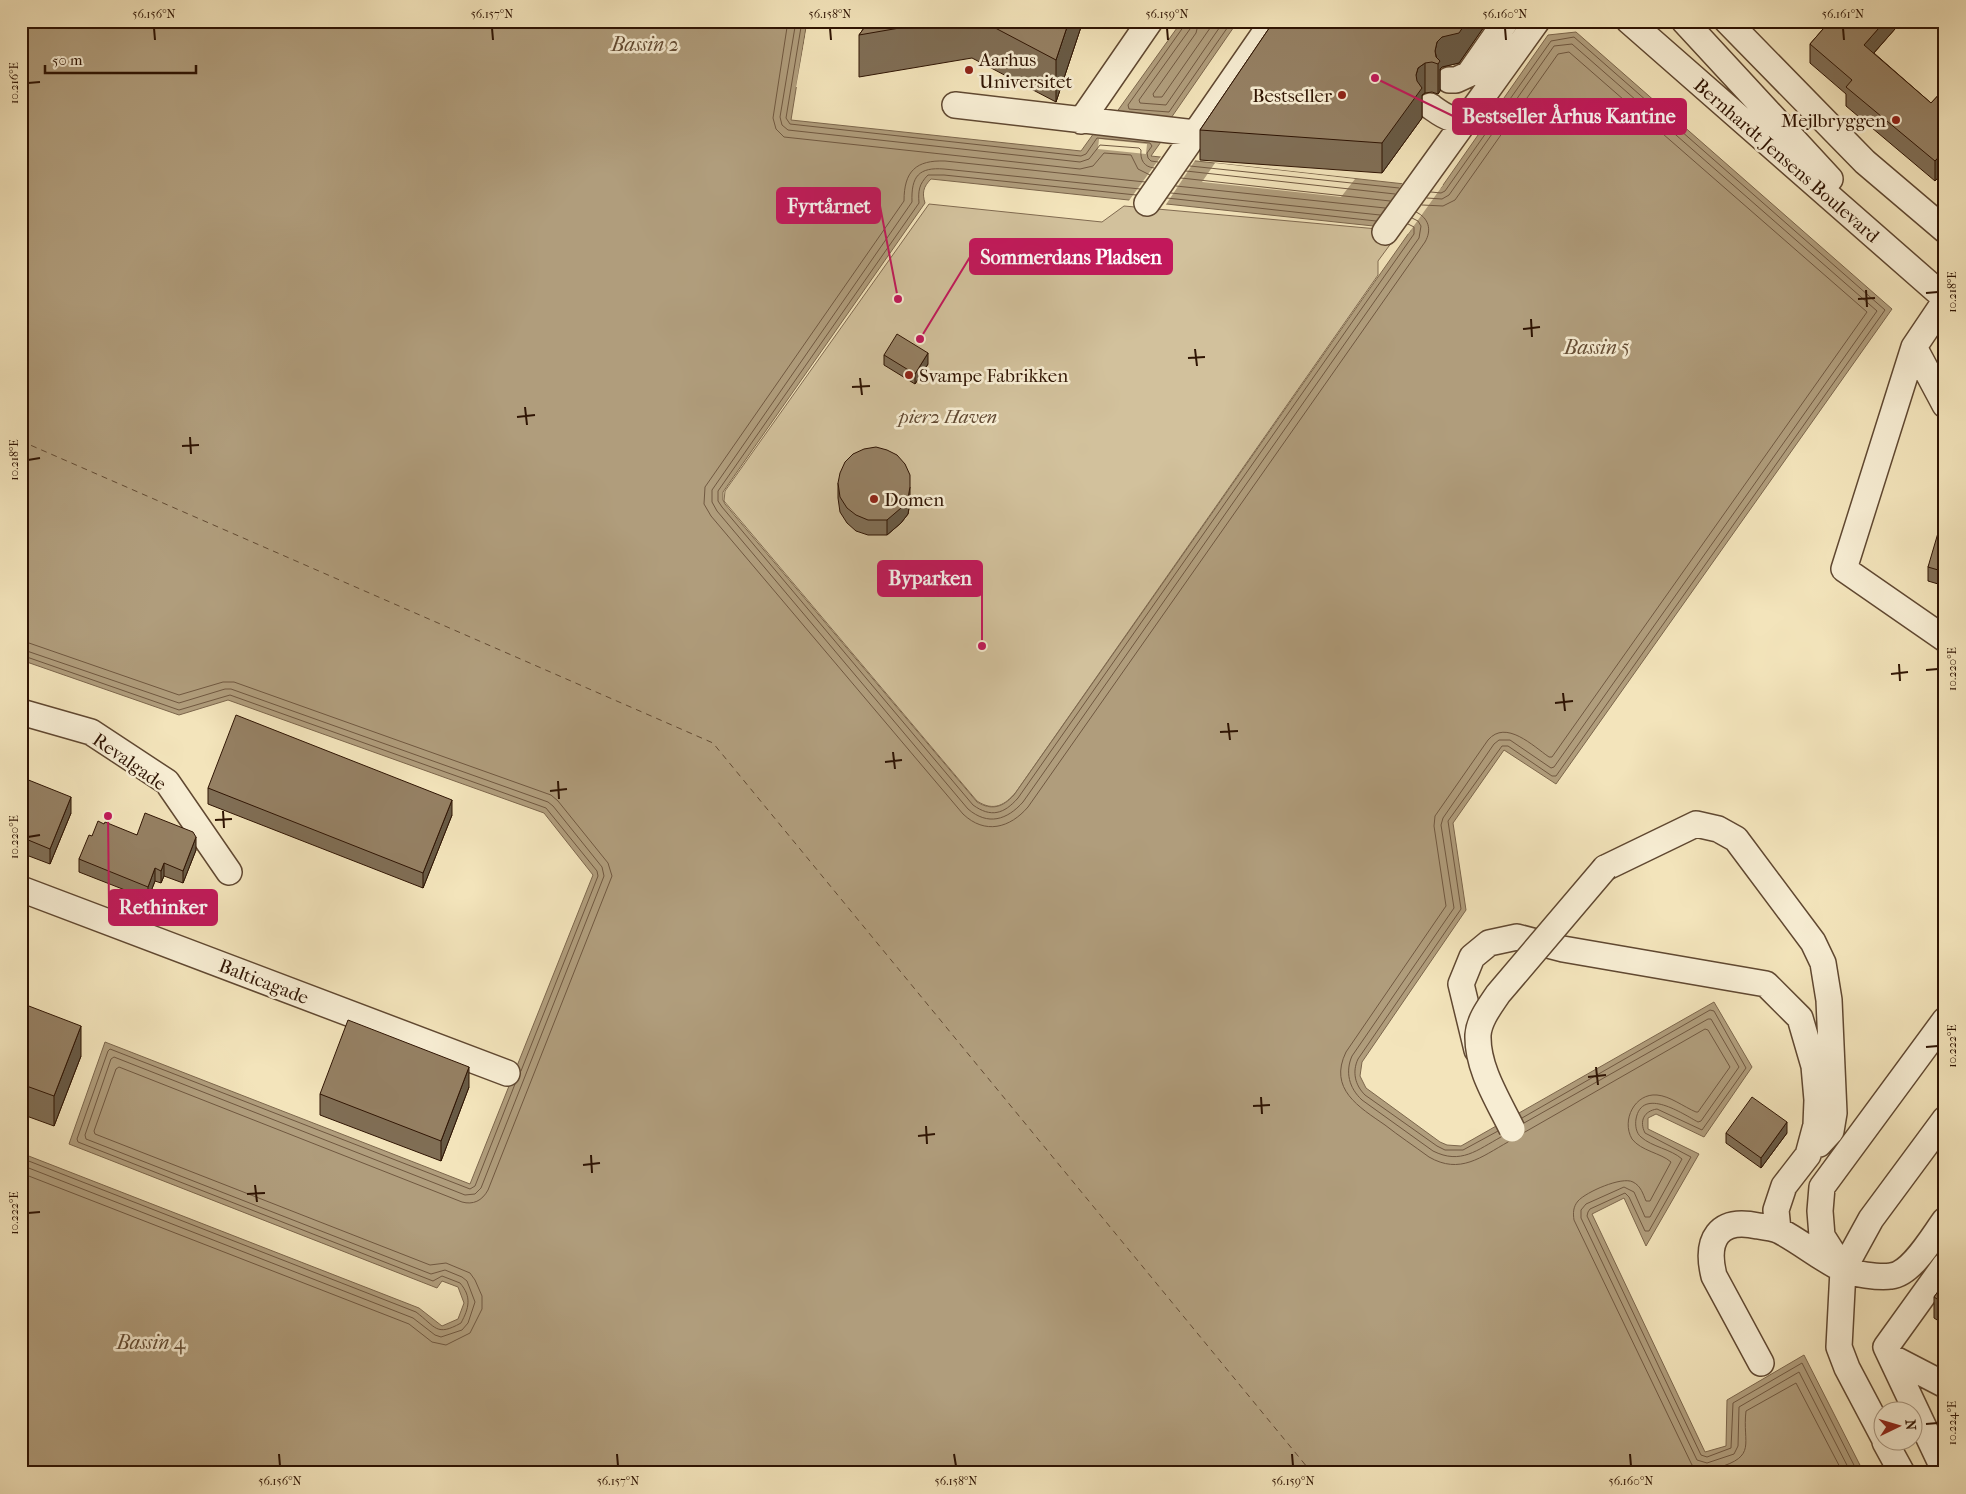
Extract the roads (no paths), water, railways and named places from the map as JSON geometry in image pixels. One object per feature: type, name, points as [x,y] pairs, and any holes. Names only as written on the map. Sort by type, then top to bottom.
[{"type":"street","points":[[1081,120],[1150,21]]},
{"type":"street","points":[[1147,203],[1274,21]]},
{"type":"street","points":[[1471,113],[1464,118],[1449,118],[1446,87],[1469,74],[1506,21]]},
{"type":"street","points":[[1385,232],[1536,21]]},
{"type":"street","name":"Bernhardt Jensens Boulevard","points":[[1629,21],[1945,299]]},
{"type":"street","name":"Bernhardt Jensens Boulevard","points":[[1684,21],[1851,202],[1945,283]]},
{"type":"street","points":[[1727,21],[1865,162],[1945,230]]},
{"type":"street","points":[[955,105],[1195,133]]},
{"type":"street","points":[[1945,299],[1914,347],[1844,569],[1945,639]]},
{"type":"street","points":[[1914,347],[1945,405]]},
{"type":"street","name":"Revalgade","points":[[21,712],[91,732],[167,782],[229,872]]},
{"type":"street","points":[[1778,1230],[1776,1210],[1784,1186],[1808,1155],[1831,1131],[1834,1114],[1829,1000],[1823,963],[1813,942],[1736,838],[1718,829],[1696,824],[1605,868],[1498,994],[1484,1016],[1478,1034],[1484,1069],[1512,1129],[1480,1064],[1461,984],[1472,957],[1489,942],[1517,937],[1563,949],[1766,984],[1800,1018],[1814,1066],[1817,1100],[1816,1125],[1808,1155]]},
{"type":"street","name":"Balticagade","points":[[21,889],[507,1073]]},
{"type":"street","points":[[1844,1270],[1822,1236],[1820,1211],[1822,1186],[1945,1020]]},
{"type":"street","points":[[1814,1066],[1832,1044]]},
{"type":"street","points":[[1874,1419],[1847,1368],[1839,1347],[1844,1270],[1871,1219],[1945,1119]]},
{"type":"street","points":[[1761,1363],[1714,1276],[1710,1253],[1712,1243],[1716,1235],[1724,1228],[1732,1224],[1754,1225],[1778,1230],[1844,1270],[1893,1276],[1909,1268],[1945,1220]]},
{"type":"street","points":[[1945,1264],[1886,1347],[1945,1472]]},
{"type":"street","points":[[1891,1357],[1945,1385]]},
{"type":"street","points":[[1890,1452],[1902,1473]]},
{"type":"water","points":[[21,21],[807,21],[791,120],[1081,151],[1094,133],[1163,139],[1151,156],[1441,188],[1548,35],[1576,32],[1892,309],[1556,784],[1504,750],[1453,823],[1466,910],[1362,1062],[1360,1076],[1366,1088],[1440,1142],[1447,1145],[1461,1146],[1714,1002],[1752,1067],[1704,1137],[1656,1114],[1648,1118],[1648,1129],[1699,1154],[1646,1246],[1624,1198],[1592,1214],[1705,1452],[1726,1446],[1727,1400],[1804,1355],[1864,1473],[21,1473],[21,1153],[419,1308],[442,1326],[458,1319],[464,1303],[458,1287],[442,1281],[437,1288],[69,1144],[105,1042],[470,1184],[593,875],[544,813],[228,700],[179,715],[21,660]],"holes":[[[931,179],[1411,230],[1014,795],[1001,805],[992,807],[977,802],[723,500],[723,492],[925,203],[924,190]]]},
{"type":"water","points":[[1182,21],[1238,21],[1171,118],[1116,113]]},
{"type":"place","name":"Aarhus Universitet","points":[[969,70]]},
{"type":"place","name":"Bestseller Århus Kantine","points":[[1375,78]]},
{"type":"place","name":"Bestseller","points":[[1342,95]]},
{"type":"place","name":"Mejlbryggen","points":[[1896,120]]},
{"type":"place","name":"Fyrtårnet","points":[[898,299]]},
{"type":"place","name":"Sommerdans Pladsen","points":[[920,339]]},
{"type":"place","name":"Svampe Fabrikken","points":[[909,375]]},
{"type":"place","name":"Domen","points":[[874,499]]},
{"type":"place","name":"Byparken","points":[[982,646]]},
{"type":"place","name":"Rethinker","points":[[108,816]]},
{"type":"water label","name":"Bassin 2","points":[[645,44]]},
{"type":"water label","name":"Bassin 5","points":[[1597,347]]},
{"type":"water label","name":"Bassin 4","points":[[151,1342]]},
{"type":"park label","name":"pier2 Haven","points":[[948,416]]}]
